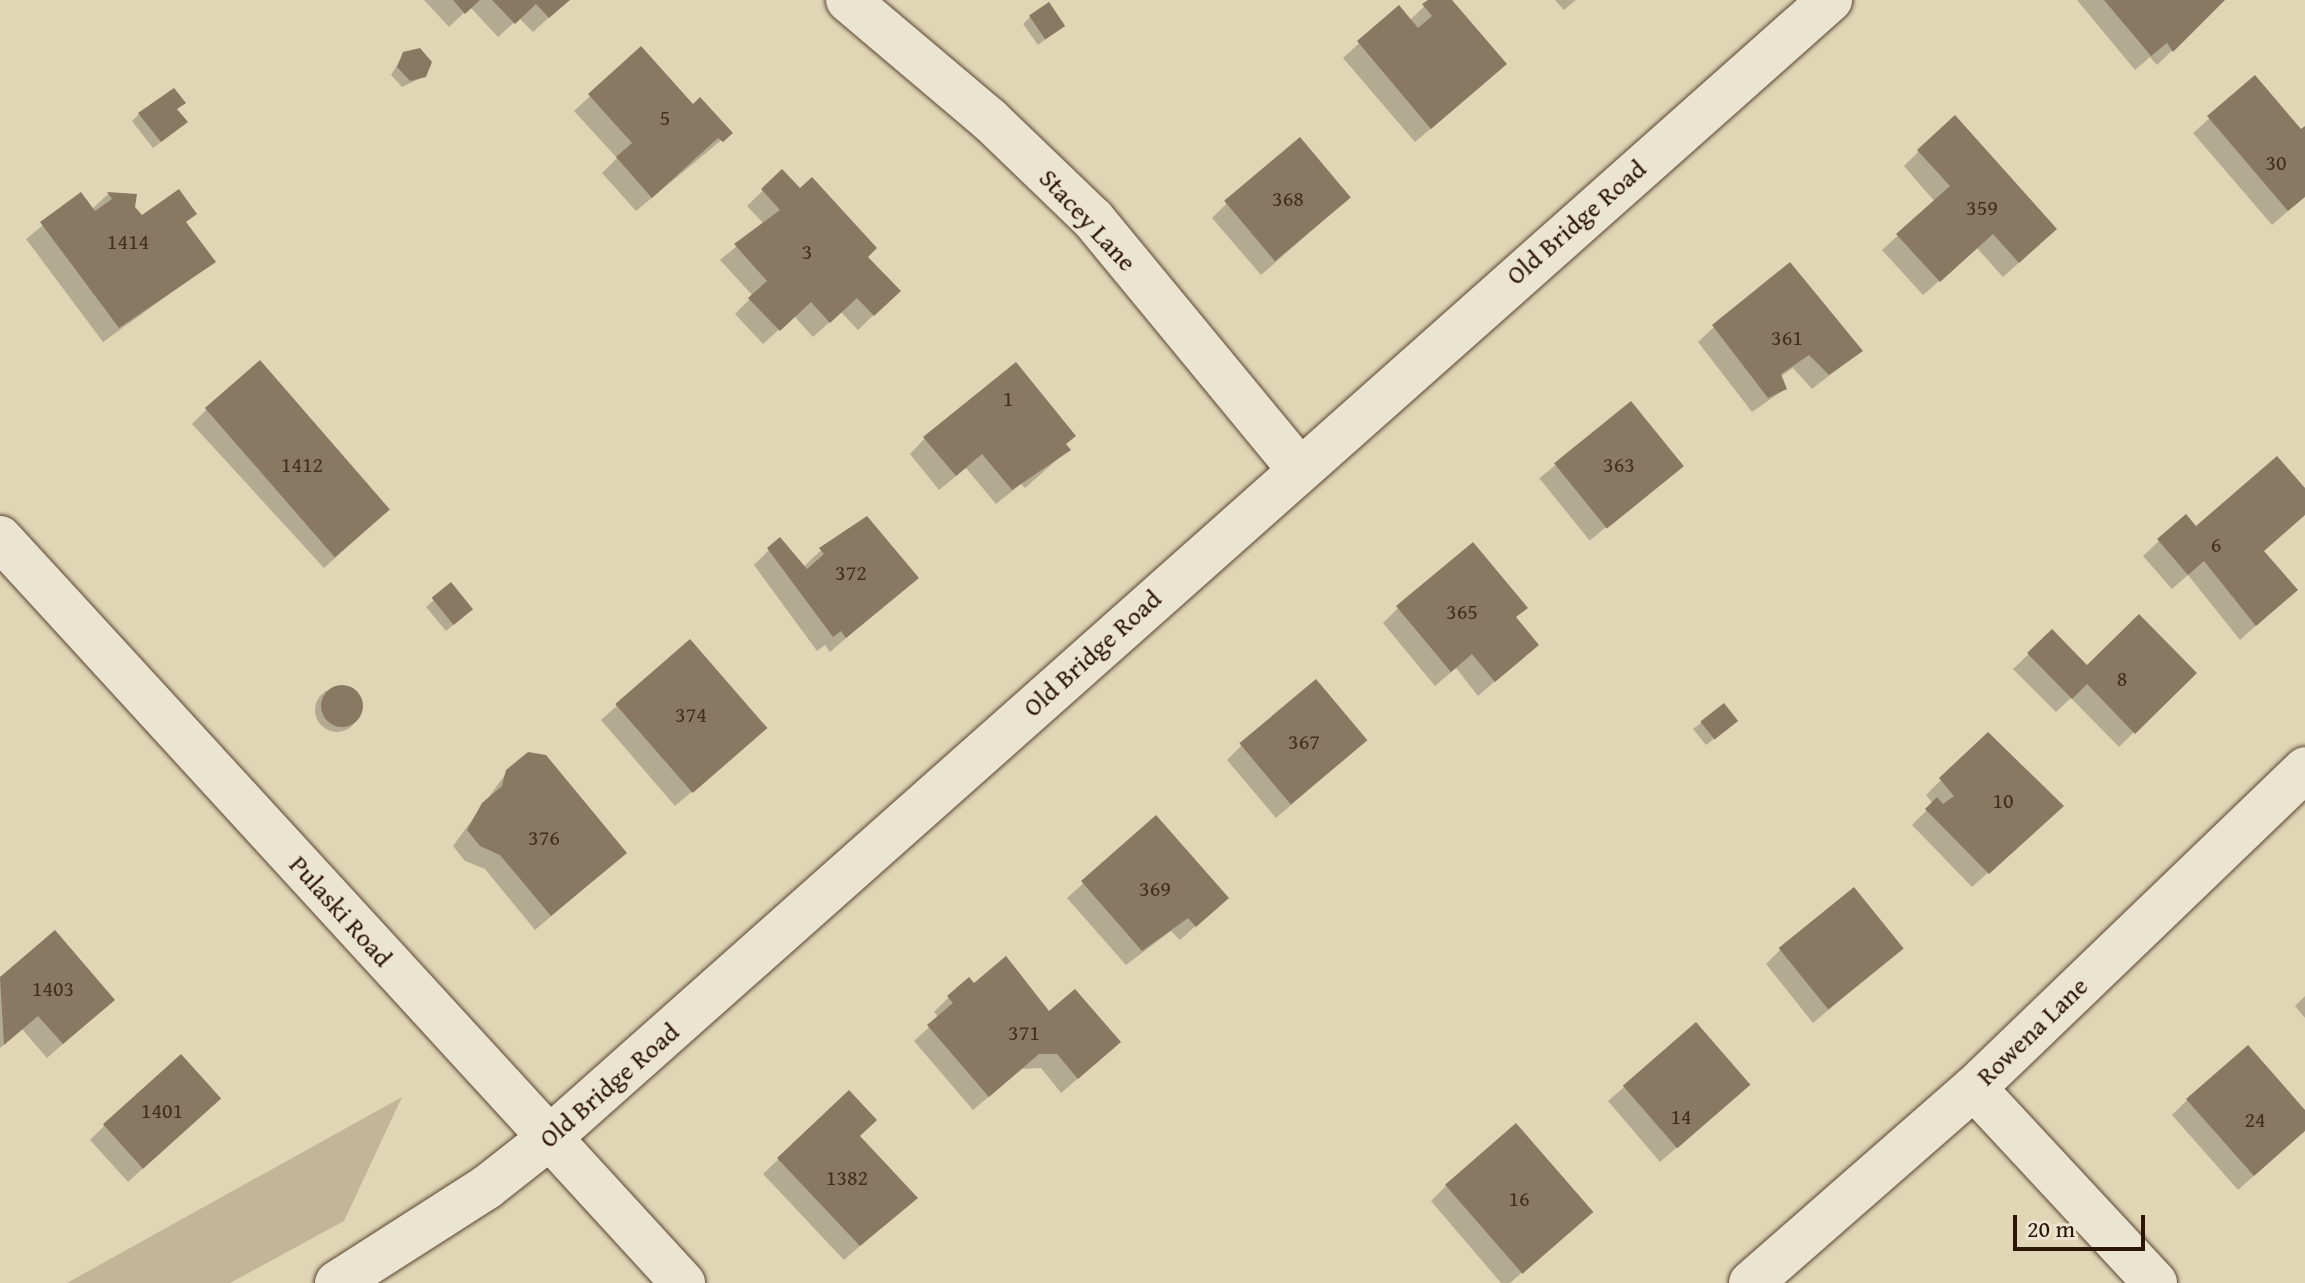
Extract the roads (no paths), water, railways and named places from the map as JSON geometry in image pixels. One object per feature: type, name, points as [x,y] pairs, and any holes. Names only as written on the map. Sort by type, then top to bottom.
[{"type":"street","name":"Stacey Lane","points":[[848,0],[989,119],[1093,219],[1298,468]]},
{"type":"street","name":"Old Bridge Road","points":[[337,1283],[487,1187],[548,1139],[1298,468],[1830,0]]},
{"type":"street","name":"Pulaski Road","points":[[0,538],[683,1283]]},
{"type":"street","name":"Rowena Lane","points":[[1751,1283],[1974,1088],[2305,769]]},
{"type":"street","points":[[1974,1088],[2155,1283]]}]
